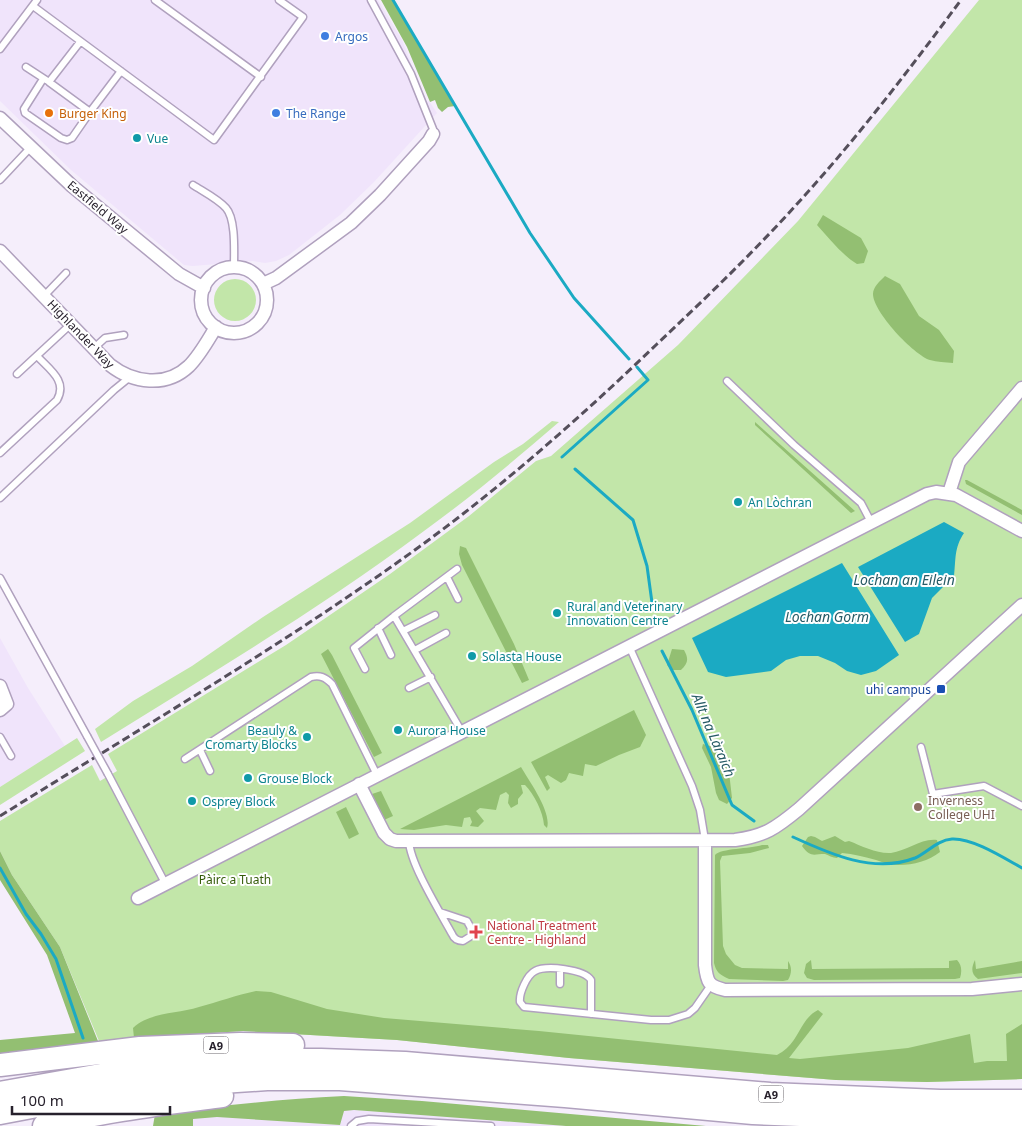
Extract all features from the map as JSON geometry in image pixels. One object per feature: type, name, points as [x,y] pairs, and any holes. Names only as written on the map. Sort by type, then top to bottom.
[{"type":"highway","name":"A9","points":[[0,1066],[140,1048],[240,1044],[381,1049],[467,1057],[521,1073]]},
{"type":"highway","name":"A9","points":[[0,1093],[129,1070],[251,1060],[356,1060],[770,1094],[931,1101],[1022,1102]]},
{"type":"highway","name":"A9","points":[[0,1113],[132,1088],[267,1079],[340,1079],[565,1096],[753,1113],[1022,1121]]},
{"type":"highway","name":"A9","points":[[44,1126],[73,1118],[139,1106],[340,1079]]},
{"type":"street","name":"Eastfield Way","points":[[0,118],[72,186],[173,269],[204,288]]},
{"type":"street","points":[[264,284],[276,278],[351,223],[380,195],[429,141],[433,134]]},
{"type":"street","name":"Highlander Way","points":[[0,251],[110,365],[130,378],[154,381],[180,373],[189,367],[216,327]]},
{"type":"street","points":[[234,267],[246,269],[256,275],[264,284],[267,294],[267,305],[264,315],[257,324],[242,332],[224,331],[216,327],[205,314],[202,297],[207,281],[219,271],[234,267]]},
{"type":"street","points":[[948,493],[959,462],[1022,388]]},
{"type":"street","points":[[138,898],[927,494],[936,492],[948,493],[968,501],[1022,532]]},
{"type":"street","points":[[359,784],[384,833],[390,839],[396,841],[735,840],[753,838],[781,824],[1022,605]]},
{"type":"street","points":[[0,686],[7,704],[0,710]]},
{"type":"street","points":[[705,840],[705,965],[706,976],[715,988],[725,990],[972,990],[1022,984]]},
{"type":"lane","points":[[0,49],[37,0]]},
{"type":"lane","points":[[155,0],[261,77]]},
{"type":"lane","points":[[33,6],[214,140],[303,17],[279,0]]},
{"type":"lane","points":[[371,0],[411,74],[433,129],[433,134]]},
{"type":"lane","points":[[80,42],[46,80],[24,109],[26,113],[54,133],[67,140],[72,138],[121,71]]},
{"type":"lane","points":[[26,67],[90,112]]},
{"type":"lane","points":[[0,180],[30,148]]},
{"type":"lane","points":[[193,185],[225,207],[230,213],[234,267]]},
{"type":"lane","points":[[44,296],[66,273]]},
{"type":"lane","points":[[18,374],[71,324]]},
{"type":"lane","points":[[94,348],[105,338],[124,335]]},
{"type":"lane","points":[[0,454],[60,395],[62,389],[59,379],[37,356]]},
{"type":"lane","points":[[0,498],[114,390],[130,378]]},
{"type":"lane","points":[[727,381],[860,504],[871,522]]},
{"type":"lane","points":[[365,669],[354,648],[457,569]]},
{"type":"lane","points":[[447,577],[458,600]]},
{"type":"lane","points":[[0,578],[108,774],[165,883]]},
{"type":"lane","points":[[403,630],[435,615]]},
{"type":"lane","points":[[394,616],[462,732]]},
{"type":"lane","points":[[378,628],[392,655]]},
{"type":"lane","points":[[414,650],[446,633]]},
{"type":"lane","points":[[629,646],[692,786],[700,810],[705,840]]},
{"type":"lane","points":[[185,759],[311,677],[322,677],[332,684],[377,775]]},
{"type":"lane","points":[[409,688],[431,678]]},
{"type":"lane","points":[[0,737],[11,756]]},
{"type":"lane","points":[[921,747],[933,794],[984,786],[1022,806]]},
{"type":"lane","points":[[200,750],[210,771]]},
{"type":"lane","points":[[410,841],[412,855],[440,912],[454,938],[460,941],[467,940],[471,936],[472,927],[467,922],[440,912]]},
{"type":"lane","points":[[452,934],[453,924],[463,920]]},
{"type":"lane","points":[[560,969],[560,984]]},
{"type":"lane","points":[[591,1014],[591,980],[588,976],[567,969],[536,970],[531,973],[519,996],[520,1002],[524,1006],[529,1007],[591,1014],[651,1020],[669,1020],[688,1014],[695,1008],[711,985]]},
{"type":"lane","points":[[351,1126],[356,1121],[369,1119],[491,1126]]},
{"type":"shaded area","points":[[0,0],[378,0],[402,40],[426,102],[429,101],[437,113],[374,182],[340,215],[289,255],[276,261],[265,263],[253,261],[193,266],[184,265],[71,170],[0,101]]},
{"type":"shaded area","points":[[0,638],[28,688],[65,746],[0,787]]},
{"type":"shaded area","points":[[354,1110],[566,1126],[178,1126],[200,1111]]},
{"type":"green space","points":[[381,0],[393,0],[455,106],[448,107],[442,112],[435,100],[430,102],[407,47]]},
{"type":"green space","name":"Pàirc a Tuath","points":[[979,0],[1022,0],[1022,1079],[927,1082],[836,1080],[569,1058],[397,1040],[243,1031],[99,1041],[60,947],[12,875],[0,851],[0,821],[92,765],[100,781],[117,771],[108,754],[286,645],[390,574],[469,516],[536,461],[551,456],[678,345],[798,221]]},
{"type":"green space","points":[[823,215],[861,238],[868,251],[864,263],[857,264],[846,256],[817,225]]},
{"type":"green space","points":[[885,276],[900,284],[919,316],[939,330],[954,351],[953,363],[933,361],[923,356],[905,342],[887,321],[875,302],[873,294],[875,287]]},
{"type":"green space","points":[[239,279],[247,282],[253,288],[256,300],[253,312],[247,318],[231,321],[223,318],[217,312],[214,296],[217,288],[223,282]]},
{"type":"green space","points":[[552,421],[559,422],[476,492],[385,559],[265,640],[101,742],[95,729],[133,701],[192,666],[263,617],[410,523],[494,462],[523,444]]},
{"type":"green space","points":[[755,422],[855,511],[851,513],[755,425]]},
{"type":"green space","points":[[965,480],[1022,510],[1022,515],[966,484]]},
{"type":"green space","points":[[460,546],[466,548],[514,644],[529,680],[522,683],[462,565],[459,554]]},
{"type":"green space","points":[[328,649],[382,753],[374,757],[321,654]]},
{"type":"green space","points":[[672,649],[684,650],[686,653],[687,661],[681,670],[672,670],[667,665]]},
{"type":"green space","points":[[634,710],[646,735],[640,747],[596,766],[585,764],[583,776],[569,773],[566,780],[561,783],[548,775],[545,777],[550,788],[547,791],[531,762]]},
{"type":"green space","points":[[77,738],[85,751],[0,805],[0,787]]},
{"type":"green space","points":[[703,744],[720,749],[725,759],[729,772],[732,798],[727,804],[719,800],[716,793],[711,767],[702,748]]},
{"type":"green space","points":[[521,767],[543,805],[548,821],[547,828],[544,825],[535,798],[525,785],[521,785],[523,793],[518,799],[518,804],[511,808],[508,803],[509,795],[506,792],[500,795],[496,810],[480,808],[476,811],[484,821],[478,827],[470,826],[472,822],[470,817],[464,818],[462,827],[446,825],[414,830],[400,829]]},
{"type":"green space","points":[[381,791],[393,816],[384,820],[372,794]]},
{"type":"green space","points":[[346,807],[359,834],[349,839],[336,812]]},
{"type":"green space","points":[[811,836],[822,841],[835,836],[845,842],[849,841],[886,853],[897,852],[925,841],[937,840],[940,852],[922,861],[901,865],[887,864],[877,860],[842,853],[835,858],[825,854],[812,854],[808,852],[802,846],[808,837]]},
{"type":"green space","points":[[768,845],[769,848],[750,853],[722,856],[720,861],[723,946],[726,954],[735,965],[742,968],[788,969],[788,961],[791,968],[790,975],[788,980],[783,981],[729,979],[719,973],[714,963],[715,855],[723,851]]},
{"type":"green space","points":[[0,851],[12,875],[60,947],[100,1046],[0,1060],[0,1040],[75,1033],[47,955],[0,880]]},
{"type":"green space","points":[[811,960],[812,969],[949,968],[949,961],[957,960],[961,966],[961,973],[960,978],[955,979],[814,980],[807,978],[804,973],[806,964]]},
{"type":"green space","points":[[975,960],[976,969],[1022,961],[1022,973],[978,979],[972,971]]},
{"type":"green space","points":[[256,991],[271,992],[327,1009],[384,1018],[539,1031],[777,1055],[786,1049],[808,1018],[818,1010],[823,1014],[789,1058],[800,1059],[908,1048],[970,1034],[974,1063],[1007,1061],[1006,1034],[1022,1024],[1022,1079],[927,1082],[836,1080],[569,1058],[397,1040],[243,1031],[134,1038],[133,1028],[147,1019]]},
{"type":"green space","points":[[344,1096],[706,1126],[566,1126],[354,1110],[344,1111],[340,1125],[217,1117],[193,1119],[193,1126],[153,1126],[155,1114],[250,1103]]},
{"type":"water","name":"Lochan an Eilein","points":[[944,522],[964,533],[957,549],[954,576],[932,598],[919,634],[905,642],[858,567]]},
{"type":"water","name":"Lochan Gorm","points":[[842,563],[899,655],[876,671],[861,675],[847,671],[835,663],[818,656],[800,656],[786,660],[771,671],[726,677],[708,672],[692,638]]},
{"type":"waterway","points":[[393,0],[530,233],[574,298],[629,359]]},
{"type":"waterway","name":"Allt na Làraich","points":[[562,457],[648,380],[637,367]]},
{"type":"waterway","name":"Allt na Làraich","points":[[575,469],[633,520],[647,566],[653,610]]},
{"type":"waterway","name":"Allt na Làraich","points":[[662,651],[692,710],[732,805],[754,821]]},
{"type":"waterway","name":"Allt na Làraich","points":[[793,837],[822,850],[852,860],[884,864],[915,858],[947,840],[960,840],[988,849],[1022,868]]},
{"type":"waterway","points":[[0,868],[26,914],[56,959],[83,1038]]},
{"type":"railway","points":[[0,816],[317,618],[451,523],[542,449],[695,308],[788,214],[866,123],[961,0]]},
{"type":"place","name":"Argos","points":[[325,36]]},
{"type":"place","name":"Burger King","points":[[49,113]]},
{"type":"place","name":"The Range","points":[[276,113]]},
{"type":"place","name":"Vue","points":[[137,138]]},
{"type":"place","name":"An Lòchran","points":[[738,502]]},
{"type":"place","name":"Rural and Veterinary Innovation Centre","points":[[557,613]]},
{"type":"place","name":"Solasta House","points":[[472,656]]},
{"type":"place","name":"uhi campus","points":[[941,689]]},
{"type":"place","name":"Aurora House","points":[[398,730]]},
{"type":"place","name":"Beauly & Cromarty Blocks","points":[[307,737]]},
{"type":"place","name":"Grouse Block","points":[[248,778]]},
{"type":"place","name":"Osprey Block","points":[[192,801]]},
{"type":"place","name":"Inverness College UHI","points":[[918,807]]},
{"type":"place","name":"National Treatment Centre - Highland","points":[[476,932]]}]
